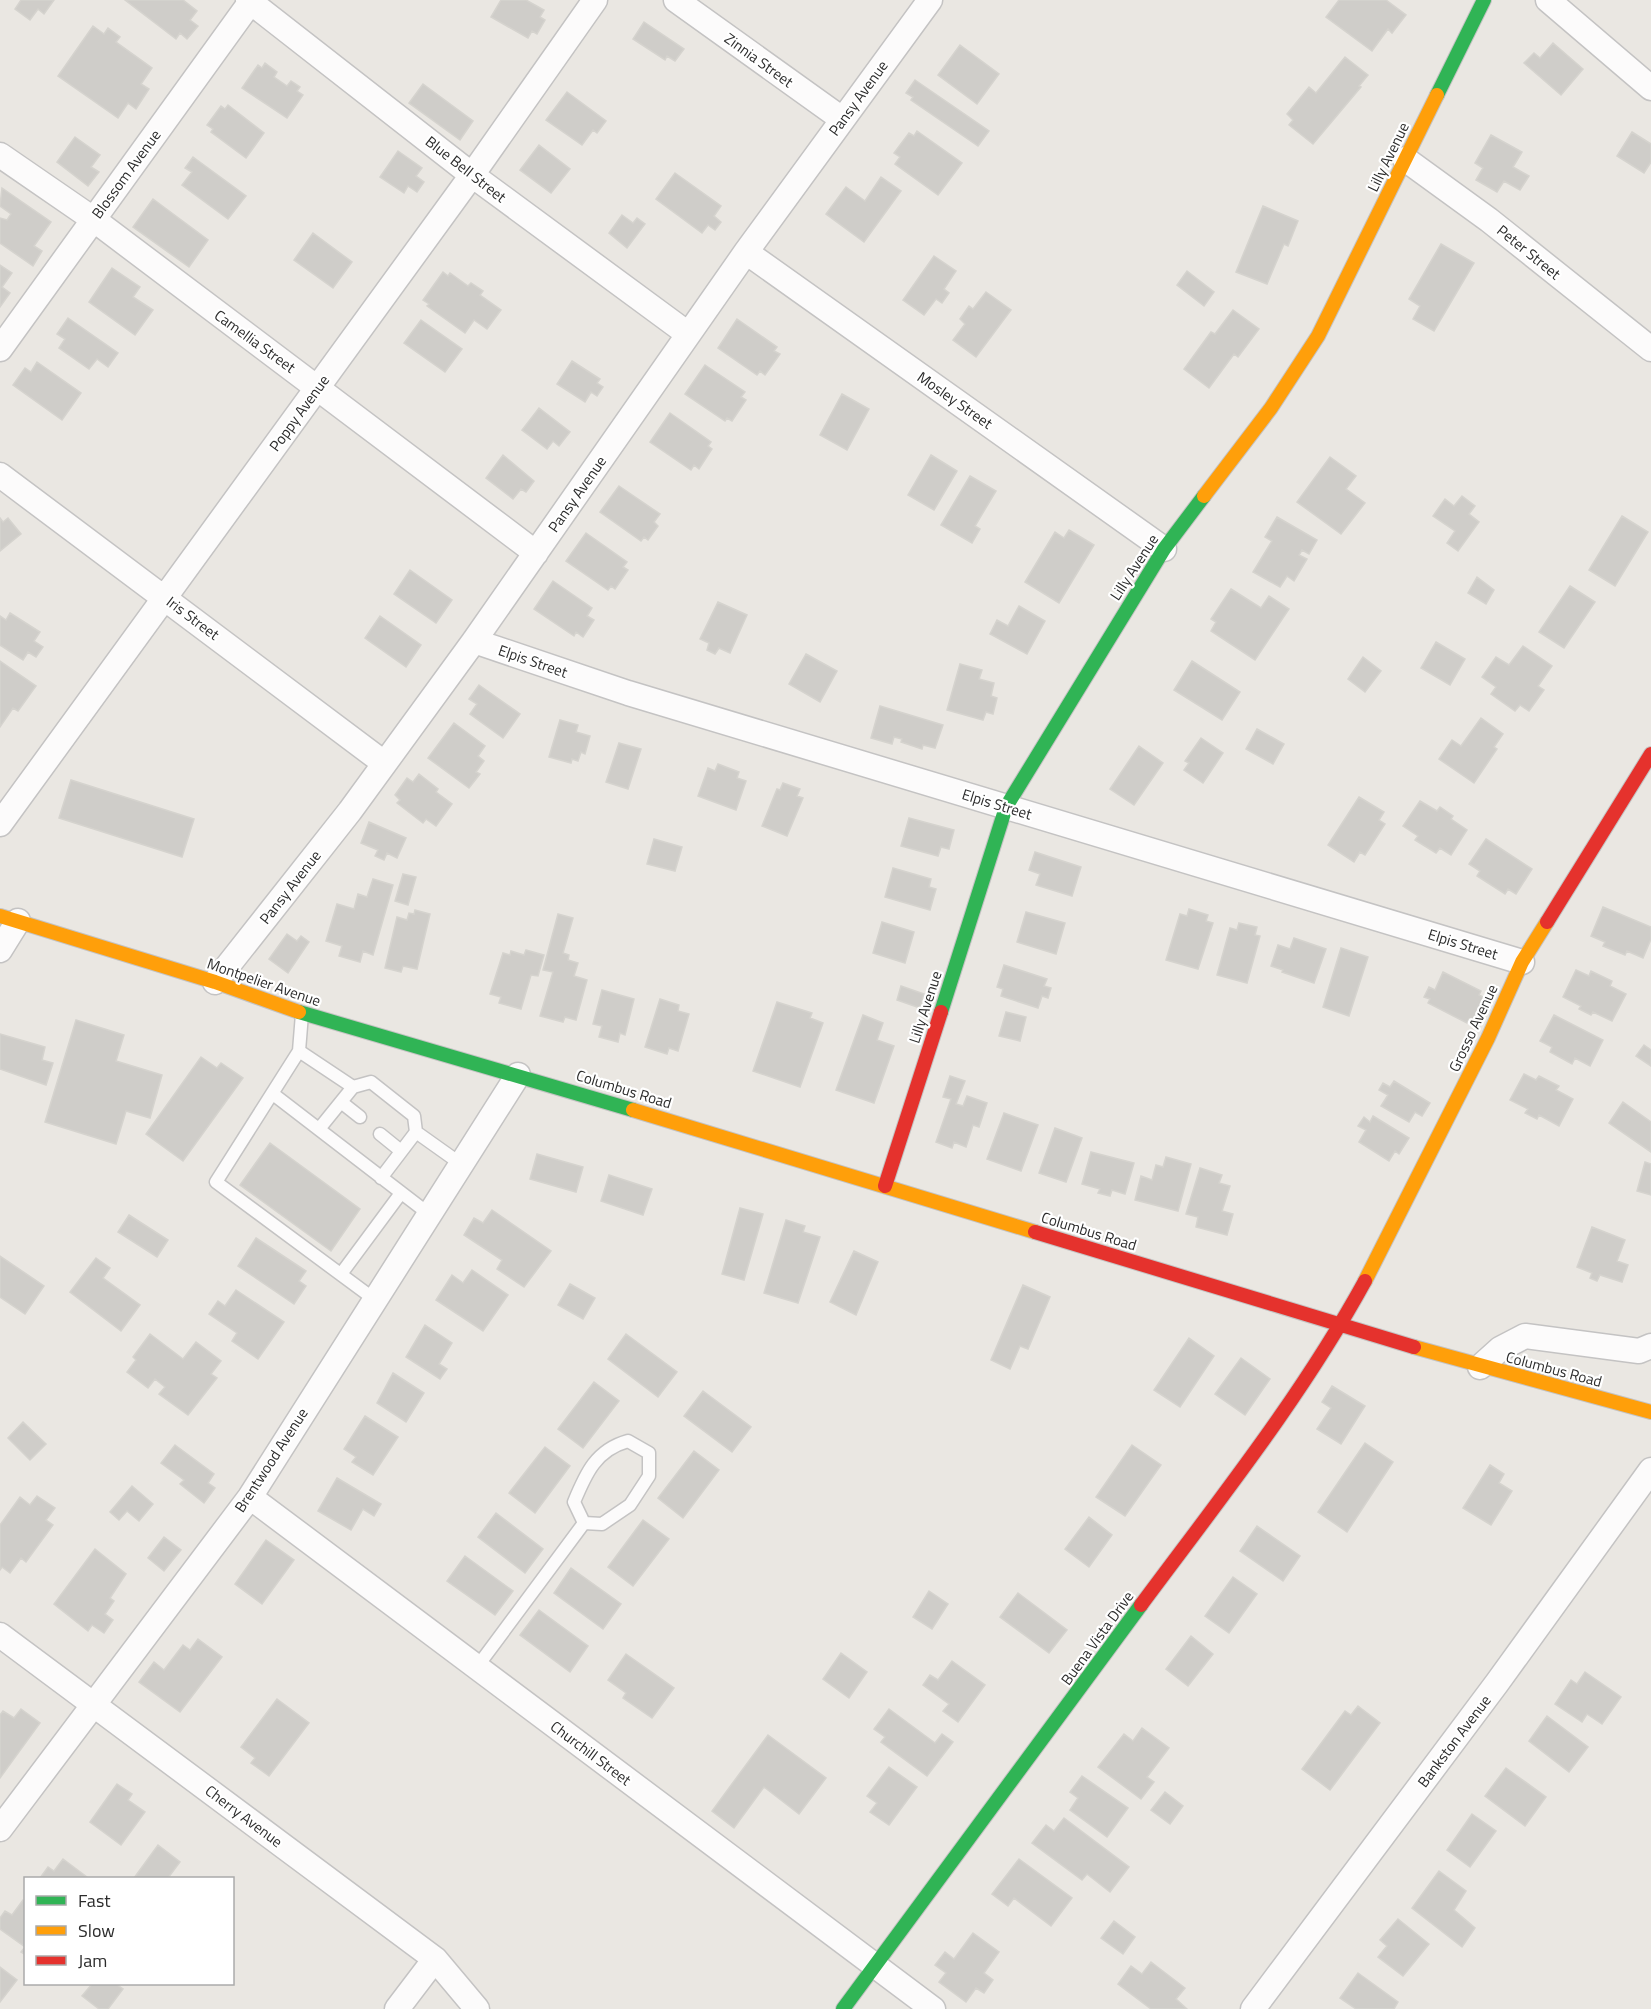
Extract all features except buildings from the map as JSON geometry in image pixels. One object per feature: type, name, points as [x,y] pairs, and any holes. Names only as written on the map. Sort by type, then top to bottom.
[{"type":"street","name":"Poppy Avenue","points":[[0,824],[163,596],[319,387],[595,0]]},
{"type":"street","name":"Zinnia Street","points":[[676,0],[842,119]]},
{"type":"street","name":"Pansy Avenue","points":[[215,982],[474,642],[746,252],[930,0]]},
{"type":"street","name":"Lilly Avenue","points":[[885,1186],[1006,807],[1164,549],[1271,408],[1318,336],[1484,0]]},
{"type":"street","points":[[1548,0],[1651,88]]},
{"type":"street","name":"Blue Bell Street","points":[[250,1],[472,175],[688,334]]},
{"type":"street","name":"Blossom Avenue","points":[[0,349],[250,1]]},
{"type":"street","name":"Camellia Street","points":[[0,155],[93,219],[132,251],[319,387],[410,459],[536,553]]},
{"type":"street","name":"Peter Street","points":[[1405,159],[1489,220],[1651,349]]},
{"type":"street","name":"Mosley Street","points":[[746,252],[1164,549]]},
{"type":"street","name":"Iris Street","points":[[0,475],[384,763]]},
{"type":"street","name":"Elpis Street","points":[[474,642],[628,693],[1522,962]]},
{"type":"street","name":"Grosso Avenue","points":[[1341,1325],[1394,1228],[1483,1049],[1522,962],[1651,754]]},
{"type":"street","points":[[0,950],[9,919]]},
{"type":"street","name":"Montpelier Avenue","points":[[9,919],[215,982],[302,1013],[518,1075]]},
{"type":"street","name":"Columbus Road","points":[[518,1075],[1479,1367],[1651,1412]]},
{"type":"street","name":"Brentwood Avenue","points":[[0,1829],[93,1702],[250,1497],[518,1075]]},
{"type":"street","name":"Buena Vista Drive","points":[[843,2009],[1238,1474],[1341,1325]]},
{"type":"street","points":[[1479,1367],[1500,1349],[1525,1336],[1640,1351],[1651,1346]]},
{"type":"street","name":"Bankston Avenue","points":[[1253,2009],[1497,1683],[1651,1470]]},
{"type":"street","name":"Churchill Street","points":[[250,1497],[933,2009]]},
{"type":"street","name":"Cherry Avenue","points":[[0,1635],[93,1702],[435,1959],[477,2009]]},
{"type":"street","points":[[397,2009],[435,1959]]},
{"type":"lane","points":[[302,1013],[299,1051],[216,1182],[374,1299]]},
{"type":"lane","points":[[299,1051],[353,1087]]},
{"type":"lane","points":[[319,1129],[353,1087],[371,1082],[414,1116],[416,1132],[381,1178]]},
{"type":"lane","points":[[273,1095],[429,1214]]},
{"type":"lane","points":[[341,1102],[360,1117]]},
{"type":"lane","points":[[416,1132],[461,1164]]},
{"type":"lane","points":[[380,1134],[401,1151]]},
{"type":"lane","points":[[341,1274],[401,1193]]},
{"type":"lane","points":[[628,1441],[649,1453],[649,1476],[630,1505],[602,1524],[584,1523],[574,1502],[586,1473],[592,1466],[611,1446],[628,1441]]},
{"type":"lane","points":[[477,1667],[584,1523]]},
{"type":"traffic: fast","points":[[1437,95],[1484,0]]},
{"type":"traffic: fast","points":[[941,1012],[1006,807],[1164,549],[1204,496]]},
{"type":"traffic: fast","points":[[299,1012],[633,1110]]},
{"type":"traffic: fast","points":[[843,2009],[1141,1605]]},
{"type":"traffic: slow","points":[[1204,496],[1271,408],[1318,336],[1437,95]]},
{"type":"traffic: slow","points":[[0,916],[215,982],[299,1012]]},
{"type":"traffic: slow","points":[[1365,1281],[1488,1038],[1522,962],[1547,922]]},
{"type":"traffic: slow","points":[[633,1110],[1035,1232]]},
{"type":"traffic: slow","points":[[1414,1347],[1651,1412]]},
{"type":"traffic: jam","points":[[1547,922],[1651,754]]},
{"type":"traffic: jam","points":[[885,1186],[941,1012]]},
{"type":"traffic: jam","points":[[1035,1232],[1414,1347]]},
{"type":"traffic: jam","points":[[1141,1605],[1230,1487],[1287,1406],[1365,1281]]}]
